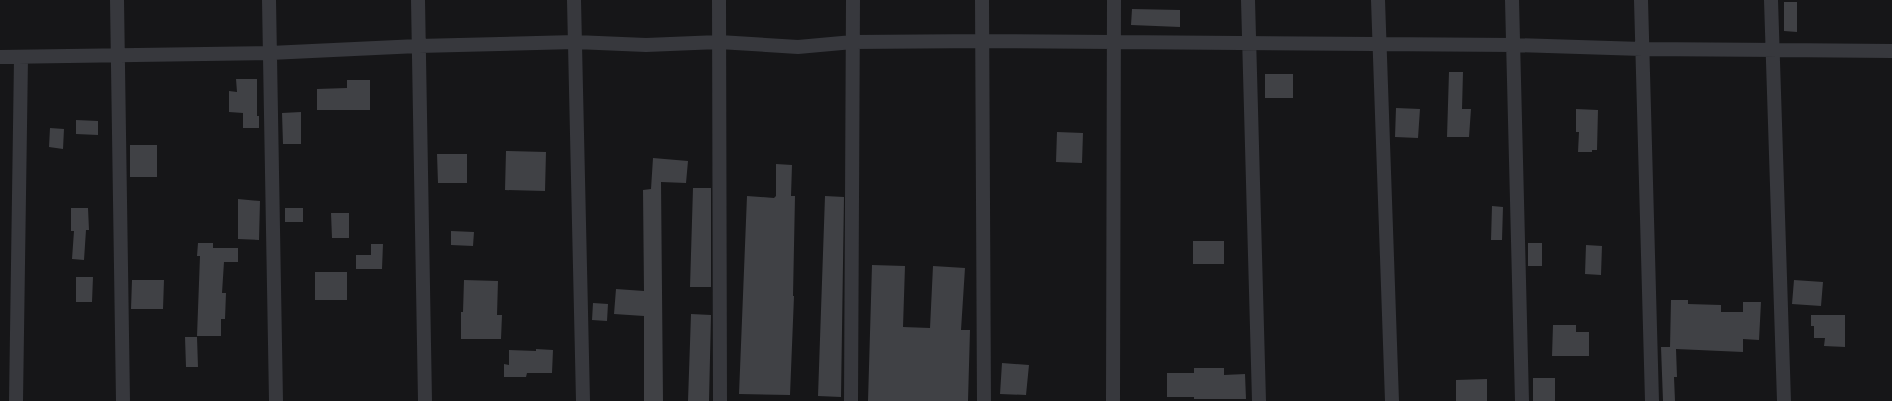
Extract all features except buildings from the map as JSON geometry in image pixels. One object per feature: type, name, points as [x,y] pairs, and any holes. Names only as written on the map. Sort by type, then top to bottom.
[{"type":"street","points":[[117,0],[122,401]]},
{"type":"street","points":[[269,0],[276,401]]},
{"type":"street","points":[[418,0],[425,401]]},
{"type":"street","points":[[574,0],[583,401]]},
{"type":"street","points":[[719,0],[720,401]]},
{"type":"street","points":[[851,401],[853,0]]},
{"type":"street","points":[[982,0],[984,401]]},
{"type":"street","points":[[1113,401],[1114,0]]},
{"type":"street","points":[[1248,0],[1259,401]]},
{"type":"street","points":[[1378,0],[1392,401]]},
{"type":"street","points":[[1512,0],[1522,401]]},
{"type":"street","points":[[1641,0],[1652,401]]},
{"type":"street","points":[[1771,0],[1784,401]]},
{"type":"street","points":[[0,57],[21,58],[270,53],[418,46],[575,42],[646,45],[719,42],[798,48],[853,42],[982,41],[1513,45],[1642,50],[1892,51]]},
{"type":"street","points":[[16,401],[21,58]]}]
